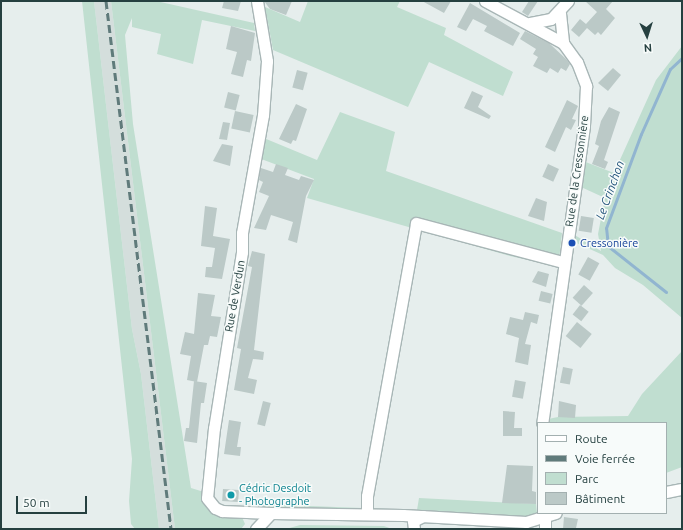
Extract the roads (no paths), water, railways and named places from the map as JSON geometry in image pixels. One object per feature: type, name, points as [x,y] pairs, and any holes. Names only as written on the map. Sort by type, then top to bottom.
[{"type":"street","name":"Rue de Verdun","points":[[257,1],[266,62],[263,115],[244,221],[242,252],[214,428],[207,498],[215,508],[222,512],[271,513]]},
{"type":"street","points":[[485,1],[530,23],[563,43]]},
{"type":"street","points":[[530,23],[544,21],[560,13],[568,1]]},
{"type":"street","points":[[560,13],[563,43]]},
{"type":"street","name":"Rue de la Cressonnière","points":[[542,422],[563,262],[588,100],[583,76],[563,43]]},
{"type":"street","points":[[371,515],[367,496],[416,223],[563,262]]},
{"type":"street","points":[[667,492],[682,490]]},
{"type":"street","points":[[256,529],[271,513],[371,515],[416,522],[437,518],[526,522],[545,515],[545,529]]},
{"type":"waterway","name":"Le Crinchon","points":[[666,292],[608,246],[606,228],[641,134],[670,69],[682,58]]},
{"type":"railway","points":[[106,1],[171,529]]},
{"type":"place","name":"Cressonière","points":[[572,243]]},
{"type":"place","name":"Cédric Desdoit - Photographe","points":[[231,495]]}]
